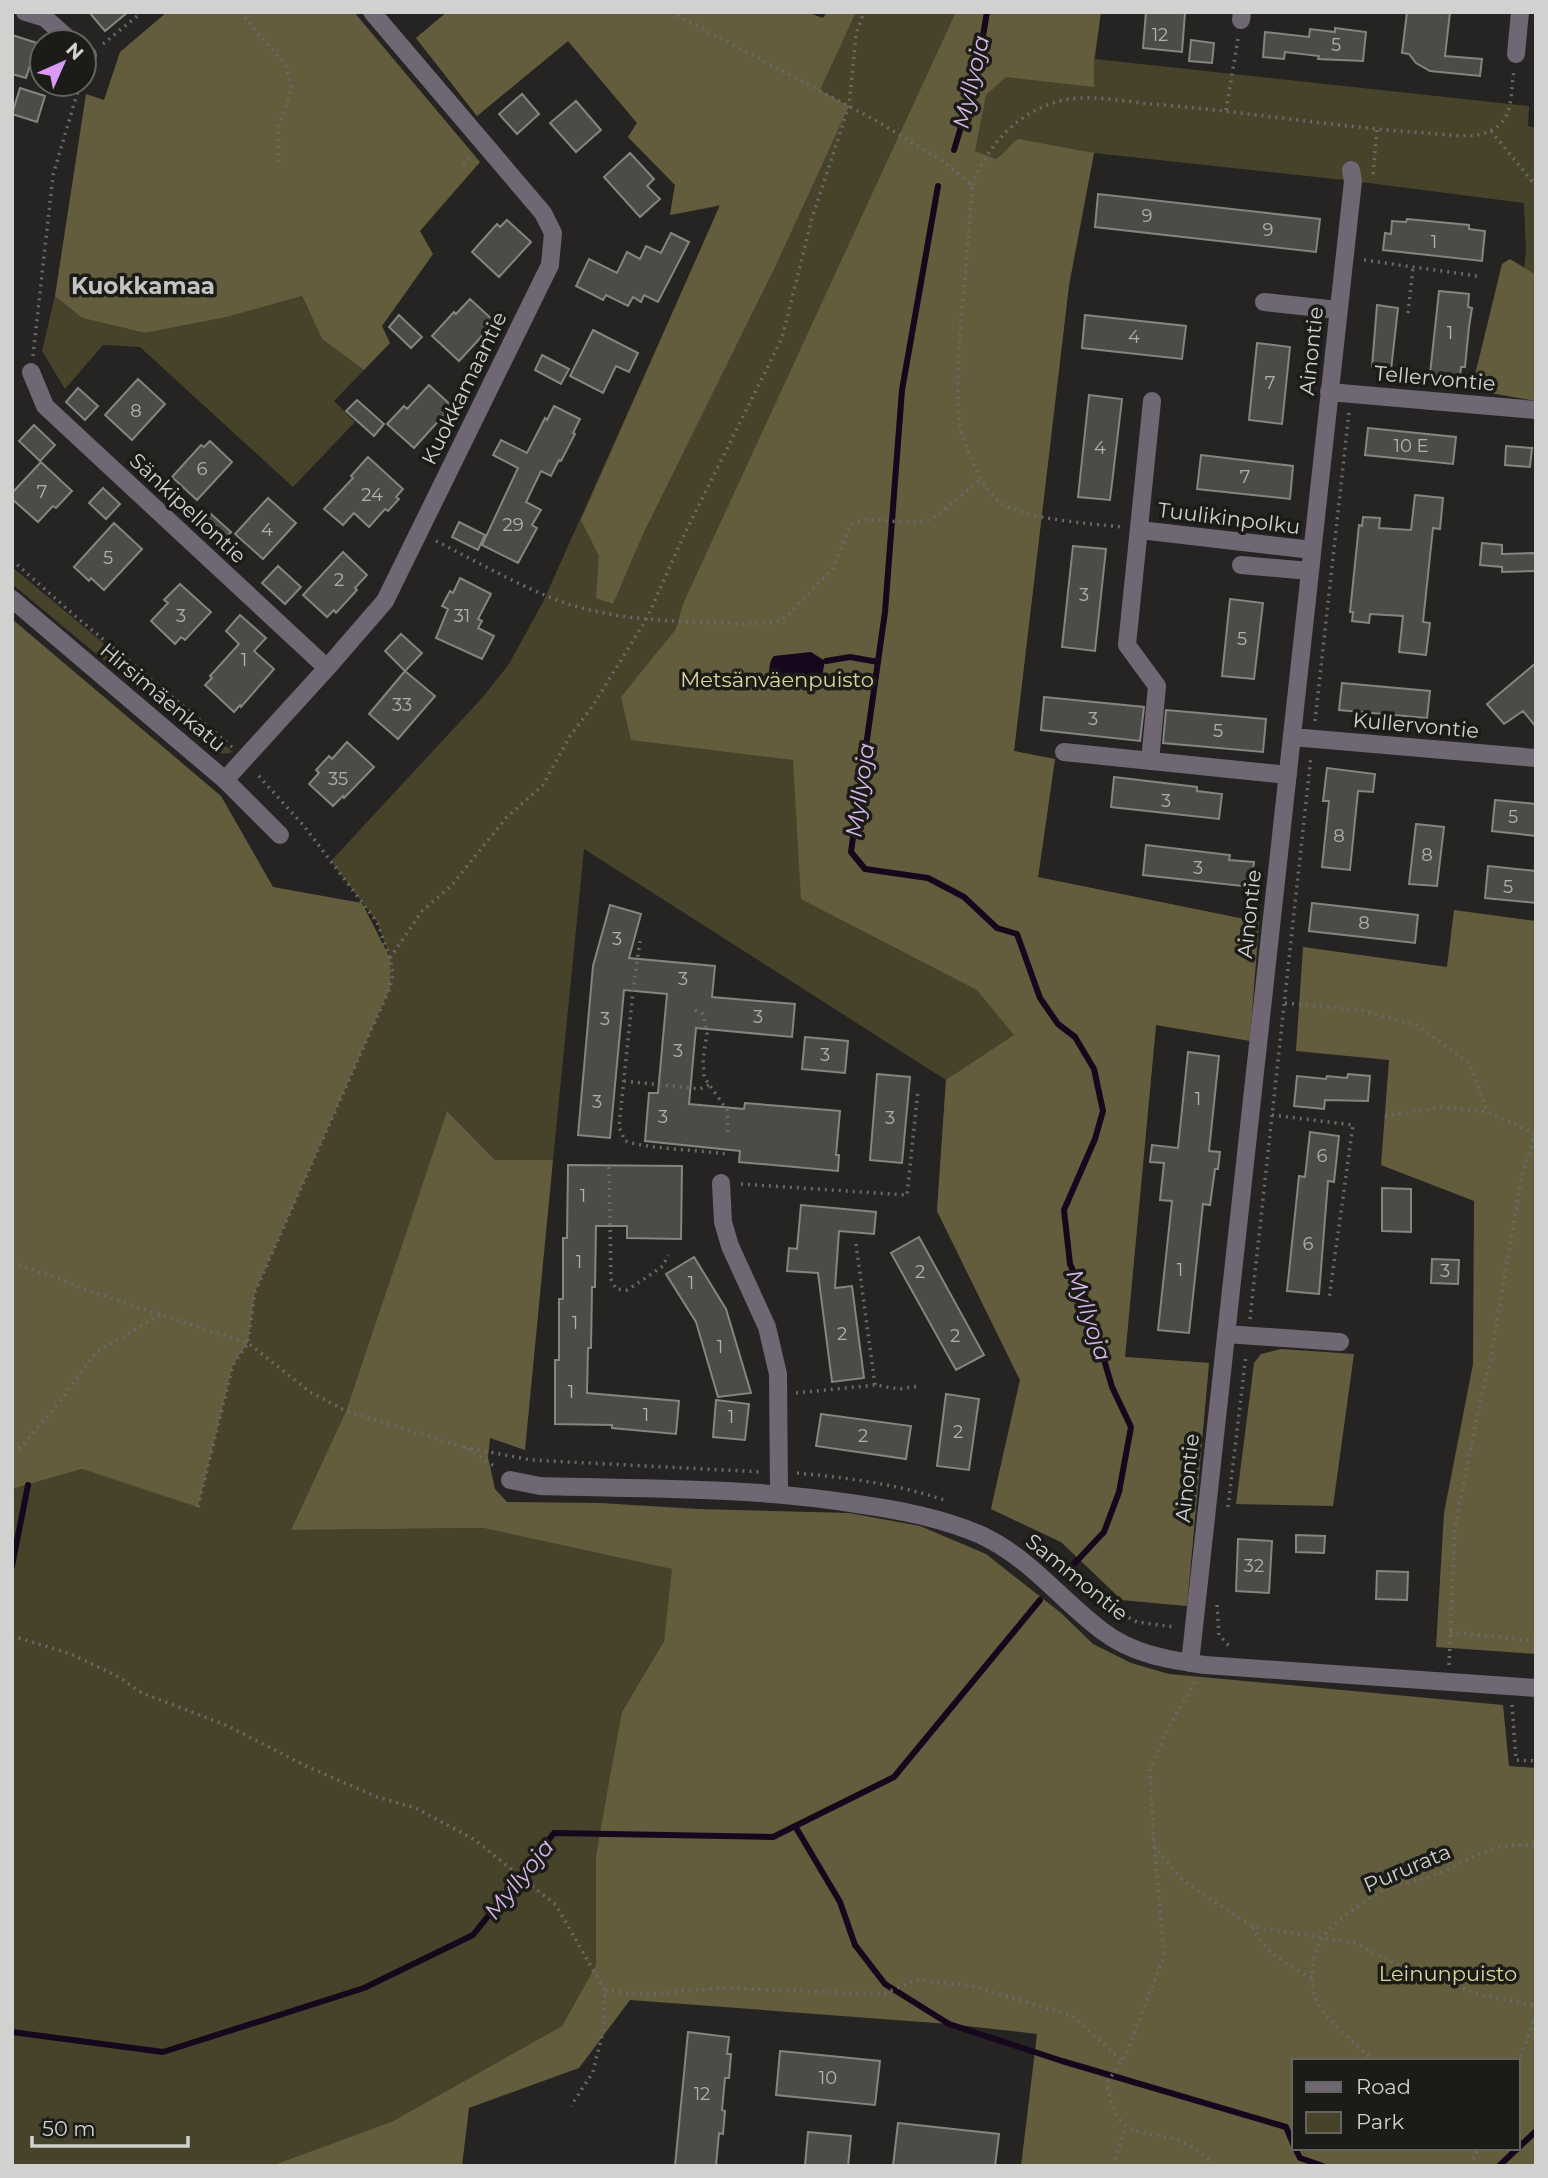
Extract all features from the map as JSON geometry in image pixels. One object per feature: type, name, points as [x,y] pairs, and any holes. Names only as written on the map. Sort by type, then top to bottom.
[{"type":"street","points":[[25,12],[45,18],[56,28]]},
{"type":"street","name":"Kuokkamaantie","points":[[225,780],[245,761],[385,601],[550,265],[553,233],[543,213],[372,12]]},
{"type":"street","points":[[1516,54],[1520,12]]},
{"type":"street","name":"Ainontie","points":[[1198,1664],[1226,1334],[1353,181],[1352,170]]},
{"type":"street","points":[[1264,302],[1339,310]]},
{"type":"street","name":"Sänkipellontie","points":[[31,372],[45,405],[327,668]]},
{"type":"street","name":"Tellervontie","points":[[1329,392],[1536,410]]},
{"type":"street","points":[[1150,761],[1157,686],[1127,645],[1152,401]]},
{"type":"street","name":"Tuulikinpolku","points":[[1140,530],[1312,550]]},
{"type":"street","points":[[1241,565],[1310,571]]},
{"type":"street","name":"Hirsimäenkatu","points":[[12,599],[225,780],[279,835]]},
{"type":"street","name":"Kullervontie","points":[[1292,737],[1536,758]]},
{"type":"street","points":[[1063,752],[1287,775]]},
{"type":"street","points":[[721,1183],[723,1222],[730,1246],[767,1327],[778,1374],[779,1493]]},
{"type":"street","points":[[1226,1334],[1340,1342]]},
{"type":"street","name":"Sammontie","points":[[510,1480],[540,1486],[779,1493],[923,1515],[980,1535],[1012,1552],[1036,1570],[1102,1632],[1156,1658],[1198,1664],[1536,1688]]},
{"type":"path","points":[[98,45],[142,12]]},
{"type":"path","points":[[240,12],[286,66],[292,88],[278,128],[279,162]]},
{"type":"path","points":[[671,12],[849,106],[941,160],[972,185]]},
{"type":"path","points":[[390,958],[422,911],[451,886],[506,818],[543,785],[570,736],[593,707],[647,618],[684,535],[782,338],[812,218],[849,106],[856,34],[864,12]]},
{"type":"path","points":[[1226,110],[1241,16]]},
{"type":"path","points":[[1140,530],[1029,514],[1001,503],[981,479],[961,430],[958,394],[962,300],[972,185],[982,162],[996,141],[1015,124],[1038,110],[1057,102],[1081,98],[1226,110],[1377,130],[1482,135],[1502,122],[1508,112],[1516,54]]},
{"type":"path","points":[[31,372],[54,174],[75,98]]},
{"type":"path","points":[[1372,182],[1377,130]]},
{"type":"path","points":[[1491,131],[1536,186]]},
{"type":"path","points":[[1344,257],[1477,276]]},
{"type":"path","points":[[1408,313],[1413,267]]},
{"type":"path","points":[[1228,1509],[1351,394]]},
{"type":"path","points":[[418,533],[553,599],[599,611],[647,618],[759,624],[776,622],[786,617],[833,568],[851,524],[868,518],[901,522],[928,520],[981,479]]},
{"type":"path","points":[[12,560],[233,747],[304,826],[377,922],[390,958],[393,975],[390,988],[255,1292],[248,1343],[233,1365],[198,1507]]},
{"type":"path","points":[[640,941],[619,1127],[625,1141],[637,1145],[724,1154]]},
{"type":"path","points":[[1285,1003],[1359,1010],[1417,1025],[1470,1064],[1487,1112]]},
{"type":"path","points":[[695,1010],[703,1014],[707,1033],[703,1059],[704,1077],[727,1110],[728,1135]]},
{"type":"path","points":[[624,1081],[700,1089],[709,1085]]},
{"type":"path","points":[[721,1183],[907,1195],[918,1091]]},
{"type":"path","points":[[1385,1116],[1442,1107],[1487,1112],[1535,1134],[1521,1178],[1490,1364],[1482,1391],[1455,1528],[1449,1667]]},
{"type":"path","points":[[1272,1115],[1353,1125],[1329,1299]]},
{"type":"path","points":[[609,1167],[611,1279],[616,1289],[627,1290],[644,1279],[663,1266],[668,1255]]},
{"type":"path","points":[[856,1244],[875,1385]]},
{"type":"path","points":[[12,1262],[248,1343],[310,1392],[346,1411],[464,1447],[494,1465],[510,1480]]},
{"type":"path","points":[[12,1451],[21,1447],[62,1399],[95,1353],[161,1314]]},
{"type":"path","points":[[793,1393],[875,1385],[899,1389],[919,1386]]},
{"type":"path","points":[[1217,1604],[1219,1635],[1229,1647],[1239,1652]]},
{"type":"path","points":[[1450,1632],[1536,1641]]},
{"type":"path","points":[[12,1636],[71,1654],[119,1677],[142,1693],[226,1725],[307,1767],[377,1797],[416,1808],[475,1840],[556,1905],[605,1991],[604,2027],[593,2073],[571,2106]]},
{"type":"path","points":[[1198,1664],[1150,1769],[1164,1956],[1128,2052],[1107,2083],[1111,2108],[1125,2127],[1191,2145],[1215,2166]]},
{"type":"path","points":[[1510,1687],[1516,1760],[1536,1760]]},
{"type":"path","name":"Pururata","points":[[1323,1936],[1368,1898],[1392,1886],[1426,1878],[1486,1849],[1515,1844],[1536,1846]]},
{"type":"path","points":[[1154,1846],[1182,1880],[1253,1927],[1355,1943],[1406,1969],[1477,1994],[1536,2006]]},
{"type":"path","points":[[1253,1927],[1258,1939],[1281,1959],[1312,1978]]},
{"type":"path","points":[[1323,1936],[1314,1956],[1312,1978],[1318,2006],[1372,2059]]},
{"type":"path","points":[[605,1991],[650,1994],[719,1988],[883,1994],[915,1980],[972,1986],[1073,2016],[1122,2061]]},
{"type":"path","points":[[1520,2059],[1536,2015]]},
{"type":"path","points":[[1113,2166],[1125,2127]]},
{"type":"path","points":[[1471,2150],[1474,2154]]},
{"type":"path","points":[[1471,2166],[1477,2150]]},
{"type":"green space","points":[[167,12],[354,12],[480,162],[420,231],[433,254],[382,326],[390,343],[364,370],[322,339],[302,296],[227,317],[145,333],[82,318],[55,296],[85,98],[104,100],[120,52]]},
{"type":"green space","name":"Metsänväenpuisto","points":[[447,12],[806,12],[823,18],[827,12],[1101,12],[1095,59],[1529,106],[1528,126],[1536,128],[1536,393],[1511,390],[1526,251],[1524,203],[1353,181],[1094,153],[1069,285],[1014,751],[1055,759],[1038,878],[1259,922],[1156,1025],[1125,1357],[1209,1363],[1187,1606],[1122,1600],[1061,1542],[991,1509],[1020,1380],[937,1211],[946,1080],[584,849],[553,1160],[495,1160],[447,1111],[346,1411],[291,1530],[483,1528],[673,1569],[664,1641],[622,1712],[597,1896],[596,1965],[562,2026],[393,2121],[271,2166],[12,2166],[12,1489],[82,1469],[198,1506],[233,1365],[248,1343],[255,1292],[390,988],[390,958],[377,922],[331,861],[483,697],[509,664],[543,602],[720,206],[670,215],[675,185],[628,137],[637,123],[568,41],[477,116],[416,38]]},
{"type":"green space","points":[[447,12],[806,12],[823,18],[827,12],[856,12],[820,90],[849,106],[776,265],[643,534],[613,604],[596,598],[599,556],[581,520],[720,205],[670,215],[675,185],[628,137],[637,123],[568,41],[477,116],[416,38]]},
{"type":"green space","points":[[956,12],[1101,12],[1094,59],[1094,87],[1006,77],[986,95],[975,151],[996,159],[1018,139],[1094,153],[1069,285],[1014,751],[1055,759],[1038,877],[1259,922],[1250,1041],[1156,1025],[1125,1357],[1209,1363],[1187,1606],[1122,1600],[1061,1542],[991,1509],[1020,1380],[937,1211],[946,1080],[1014,1035],[977,990],[801,899],[793,760],[631,740],[621,697],[676,629],[683,604]]},
{"type":"green space","points":[[1510,259],[1536,275],[1536,401],[1479,391],[1474,379],[1502,264]]},
{"type":"green space","points":[[55,296],[82,318],[145,333],[227,317],[302,296],[322,339],[364,370],[334,401],[355,422],[293,487],[140,347],[103,345],[65,389],[42,351]]},
{"type":"green space","points":[[12,567],[102,642],[136,675],[111,666],[12,584]]},
{"type":"green space","points":[[12,619],[221,796],[273,887],[362,903],[390,958],[390,988],[255,1292],[248,1343],[233,1365],[198,1507],[82,1469],[12,1489]]},
{"type":"green space","points":[[184,713],[233,752],[216,752],[208,748],[197,736]]},
{"type":"green space","points":[[1454,910],[1536,921],[1536,1654],[1436,1647],[1444,1513],[1473,1364],[1474,1201],[1381,1165],[1389,1060],[1296,1051],[1303,947],[1447,967]]},
{"type":"green space","name":"Leinunpuisto","points":[[447,1111],[495,1160],[553,1160],[525,1450],[490,1438],[488,1457],[495,1489],[507,1502],[849,1513],[920,1526],[986,1554],[1061,1613],[1093,1644],[1131,1663],[1169,1674],[1503,1705],[1509,1766],[1536,1768],[1536,2166],[1021,2166],[1037,2034],[949,2024],[630,2000],[579,2068],[469,2108],[462,2166],[271,2166],[393,2121],[562,2026],[596,1965],[596,1857],[622,1712],[664,1641],[672,1569],[483,1528],[291,1530],[346,1411]]},
{"type":"green space","points":[[1281,1349],[1354,1354],[1333,1506],[1236,1504],[1254,1363],[1261,1354]]},
{"type":"shaded area","points":[[811,652],[825,661],[820,686],[787,688],[771,683],[768,678],[774,656]]},
{"type":"building","points":[[89,12],[128,12],[105,31]]},
{"type":"building","points":[[1146,12],[1185,12],[1182,52],[1143,48]]},
{"type":"building","points":[[1407,12],[1450,12],[1445,56],[1482,59],[1480,76],[1430,71],[1416,63],[1409,54],[1402,53]]},
{"type":"building","points":[[1335,28],[1366,32],[1363,61],[1318,59],[1319,56],[1285,52],[1284,59],[1263,57],[1265,32],[1309,37],[1310,29],[1335,32]]},
{"type":"building","points":[[12,35],[28,40],[28,72],[26,78],[12,74]]},
{"type":"building","points":[[1191,40],[1214,43],[1212,63],[1189,61]]},
{"type":"building","points":[[20,88],[28,91],[28,98],[44,98],[37,122],[12,114]]},
{"type":"building","points":[[522,94],[539,114],[517,134],[499,114]]},
{"type":"building","points":[[576,101],[601,130],[576,152],[550,123]]},
{"type":"building","points":[[630,153],[654,179],[647,186],[660,199],[640,217],[604,177]]},
{"type":"building","points":[[1098,194],[1320,219],[1316,252],[1095,227]]},
{"type":"building","points":[[1407,219],[1469,225],[1469,229],[1485,231],[1482,261],[1383,250],[1385,233],[1391,234],[1392,221],[1406,222]]},
{"type":"building","points":[[507,220],[531,242],[499,277],[472,252],[497,224],[500,227]]},
{"type":"building","points":[[671,233],[689,242],[658,302],[644,295],[641,302],[633,297],[628,306],[606,295],[603,300],[576,286],[589,259],[617,273],[627,252],[640,259],[646,246],[661,253]]},
{"type":"building","points":[[1439,291],[1469,294],[1468,307],[1472,308],[1465,367],[1461,367],[1460,378],[1430,374]]},
{"type":"building","points":[[470,299],[495,322],[459,361],[432,336]]},
{"type":"building","points":[[1377,305],[1398,308],[1391,370],[1372,367]]},
{"type":"building","points":[[399,315],[422,337],[411,348],[389,327]]},
{"type":"building","points":[[1085,315],[1186,326],[1182,359],[1082,348]]},
{"type":"building","points":[[593,330],[638,353],[629,372],[616,366],[603,393],[570,376]]},
{"type":"building","points":[[1257,343],[1290,347],[1282,424],[1249,420]]},
{"type":"building","points":[[542,355],[569,369],[561,384],[535,370]]},
{"type":"building","points":[[138,379],[165,404],[132,440],[105,415]]},
{"type":"building","points":[[429,385],[452,406],[414,448],[387,424],[404,406],[407,409]]},
{"type":"building","points":[[78,388],[98,406],[85,420],[66,402]]},
{"type":"building","points":[[1089,395],[1122,399],[1110,500],[1078,497]]},
{"type":"building","points":[[357,400],[384,424],[374,436],[346,411]]},
{"type":"building","points":[[554,406],[580,419],[561,461],[559,460],[551,476],[541,471],[526,502],[541,510],[532,525],[537,528],[518,563],[482,545],[518,468],[493,455],[501,440],[527,453]]},
{"type":"building","points":[[34,425],[55,445],[40,461],[19,441]]},
{"type":"building","points":[[1368,428],[1456,437],[1453,464],[1365,455]]},
{"type":"building","points":[[210,441],[232,462],[197,500],[172,477],[201,445],[204,447]]},
{"type":"building","points":[[1506,446],[1532,448],[1530,467],[1505,465]]},
{"type":"building","points":[[1201,455],[1293,466],[1290,499],[1197,489]]},
{"type":"building","points":[[368,457],[403,489],[396,497],[399,499],[388,511],[385,509],[369,527],[354,513],[343,525],[324,509],[353,478],[351,476]]},
{"type":"building","points":[[41,462],[72,491],[38,522],[12,499],[12,493]]},
{"type":"building","points":[[103,488],[120,504],[106,519],[89,503]]},
{"type":"building","points":[[1415,495],[1443,498],[1440,529],[1433,528],[1423,622],[1430,623],[1426,655],[1399,652],[1403,616],[1370,614],[1369,623],[1352,621],[1353,612],[1350,612],[1359,525],[1362,526],[1363,517],[1380,518],[1379,528],[1411,530]]},
{"type":"building","points":[[268,498],[296,523],[263,559],[235,534]]},
{"type":"building","points":[[211,514],[231,532],[219,545],[199,526]]},
{"type":"building","points":[[459,522],[485,535],[478,550],[452,537]]},
{"type":"building","points":[[114,523],[142,549],[104,590],[74,567]]},
{"type":"building","points":[[1482,543],[1502,545],[1502,554],[1536,553],[1536,571],[1502,572],[1502,567],[1480,565]]},
{"type":"building","points":[[1073,546],[1106,549],[1095,651],[1062,647]]},
{"type":"building","points":[[343,552],[367,575],[336,613],[334,610],[327,617],[303,595]]},
{"type":"building","points":[[278,566],[301,587],[285,604],[262,583]]},
{"type":"building","points":[[460,578],[491,594],[478,619],[482,621],[478,628],[494,636],[482,659],[436,638],[448,609],[442,606],[450,591],[453,593]]},
{"type":"building","points":[[180,584],[211,612],[185,640],[181,637],[175,644],[151,621],[168,603],[164,600]]},
{"type":"building","points":[[1230,599],[1263,603],[1254,679],[1222,676]]},
{"type":"building","points":[[240,615],[266,638],[254,651],[274,669],[234,712],[205,685],[239,644],[226,631]]},
{"type":"building","points":[[401,634],[422,653],[405,671],[385,651]]},
{"type":"building","points":[[1536,663],[1536,727],[1523,711],[1504,724],[1487,704]]},
{"type":"building","points":[[405,671],[435,696],[398,739],[369,714]]},
{"type":"building","points":[[1342,683],[1430,691],[1427,718],[1339,710]]},
{"type":"building","points":[[1044,697],[1144,707],[1140,741],[1041,730]]},
{"type":"building","points":[[1166,710],[1266,719],[1263,752],[1163,743]]},
{"type":"building","points":[[347,742],[374,767],[333,806],[309,784],[319,773],[316,770],[329,756],[332,759]]},
{"type":"building","points":[[1327,768],[1375,774],[1373,792],[1358,791],[1350,870],[1322,867],[1329,801],[1323,801]]},
{"type":"building","points":[[1114,777],[1197,787],[1197,791],[1222,794],[1219,819],[1111,807]]},
{"type":"building","points":[[1495,800],[1536,804],[1536,836],[1492,831]]},
{"type":"building","points":[[1416,824],[1444,827],[1437,886],[1409,884]]},
{"type":"building","points":[[1146,845],[1230,855],[1229,860],[1254,862],[1251,887],[1143,875]]},
{"type":"building","points":[[1488,866],[1536,871],[1536,903],[1485,898]]},
{"type":"building","points":[[1312,903],[1418,915],[1415,943],[1309,931]]},
{"type":"building","points":[[610,905],[641,914],[629,958],[715,966],[712,997],[795,1004],[792,1037],[696,1028],[689,1104],[744,1109],[745,1103],[840,1111],[836,1155],[839,1155],[838,1171],[739,1162],[740,1151],[645,1141],[649,1093],[658,1093],[667,994],[624,990],[610,1138],[578,1135],[593,966]]},
{"type":"building","points":[[805,1037],[848,1041],[845,1073],[802,1069]]},
{"type":"building","points":[[1188,1052],[1219,1056],[1209,1151],[1220,1152],[1210,1205],[1203,1204],[1189,1333],[1158,1330],[1172,1201],[1160,1200],[1164,1163],[1150,1162],[1152,1145],[1178,1148]]},
{"type":"building","points":[[877,1074],[910,1077],[902,1163],[870,1160]]},
{"type":"building","points":[[1348,1074],[1370,1076],[1368,1101],[1325,1100],[1324,1109],[1294,1106],[1297,1076],[1326,1079],[1327,1076],[1347,1078]]},
{"type":"building","points":[[1310,1132],[1339,1136],[1334,1182],[1328,1181],[1319,1294],[1287,1291],[1299,1176],[1305,1177]]},
{"type":"building","points":[[568,1165],[682,1166],[681,1239],[627,1238],[627,1226],[596,1226],[591,1348],[588,1348],[587,1393],[679,1401],[676,1434],[612,1428],[612,1425],[555,1424],[555,1360],[559,1360],[559,1299],[563,1299],[563,1238],[567,1238]]},
{"type":"building","points":[[1382,1188],[1411,1189],[1411,1232],[1382,1231]]},
{"type":"building","points":[[801,1205],[876,1212],[874,1234],[839,1231],[835,1288],[852,1286],[864,1378],[832,1382],[818,1273],[787,1271],[789,1248],[797,1249]]},
{"type":"building","points":[[919,1237],[984,1355],[956,1370],[891,1253]]},
{"type":"building","points":[[694,1257],[726,1309],[751,1393],[718,1397],[696,1322],[666,1274]]},
{"type":"building","points":[[1432,1259],[1459,1260],[1458,1284],[1431,1283]]},
{"type":"building","points":[[946,1394],[979,1399],[969,1470],[937,1466]]},
{"type":"building","points":[[716,1400],[749,1404],[745,1440],[713,1437]]},
{"type":"building","points":[[821,1414],[911,1426],[906,1459],[816,1446]]},
{"type":"building","points":[[1296,1535],[1325,1536],[1324,1553],[1296,1552]]},
{"type":"building","points":[[1238,1539],[1272,1541],[1269,1593],[1236,1591]]},
{"type":"building","points":[[1377,1571],[1408,1572],[1407,1600],[1376,1599]]},
{"type":"building","points":[[688,2032],[729,2037],[729,2078],[725,2078],[723,2134],[719,2133],[716,2166],[675,2166]]},
{"type":"building","points":[[780,2051],[880,2061],[875,2105],[776,2095]]},
{"type":"building","points":[[898,2123],[999,2134],[995,2166],[893,2166]]},
{"type":"building","points":[[808,2132],[851,2136],[848,2166],[805,2166]]},
{"type":"waterway","name":"Myllyoja","points":[[954,150],[976,77],[987,12]]},
{"type":"waterway","name":"Myllyoja","points":[[938,186],[902,390],[885,612],[851,852],[865,869],[928,878],[964,897],[997,928],[1017,934],[1040,998],[1058,1024],[1075,1037],[1094,1069],[1103,1111],[1095,1139],[1064,1210],[1070,1264],[1087,1301],[1112,1387],[1131,1427],[1119,1492],[1104,1532],[1073,1565]]},
{"type":"waterway","points":[[826,661],[850,657],[878,662]]},
{"type":"waterway","points":[[12,1566],[28,1485]]},
{"type":"waterway","name":"Myllyoja","points":[[12,2032],[163,2052],[364,1988],[473,1935],[554,1833],[773,1837],[894,1777],[1040,1600]]},
{"type":"waterway","points":[[795,1826],[840,1902],[855,1945],[885,1984],[949,2024],[1062,2061],[1286,2127],[1292,2141]]},
{"type":"waterway","points":[[1520,2146],[1536,2131]]},
{"type":"waterway","points":[[1296,2150],[1300,2158],[1323,2166]]},
{"type":"waterway","points":[[1499,2166],[1516,2150]]},
{"type":"district","name":"Kuokkamaa","points":[[143,286]]}]
